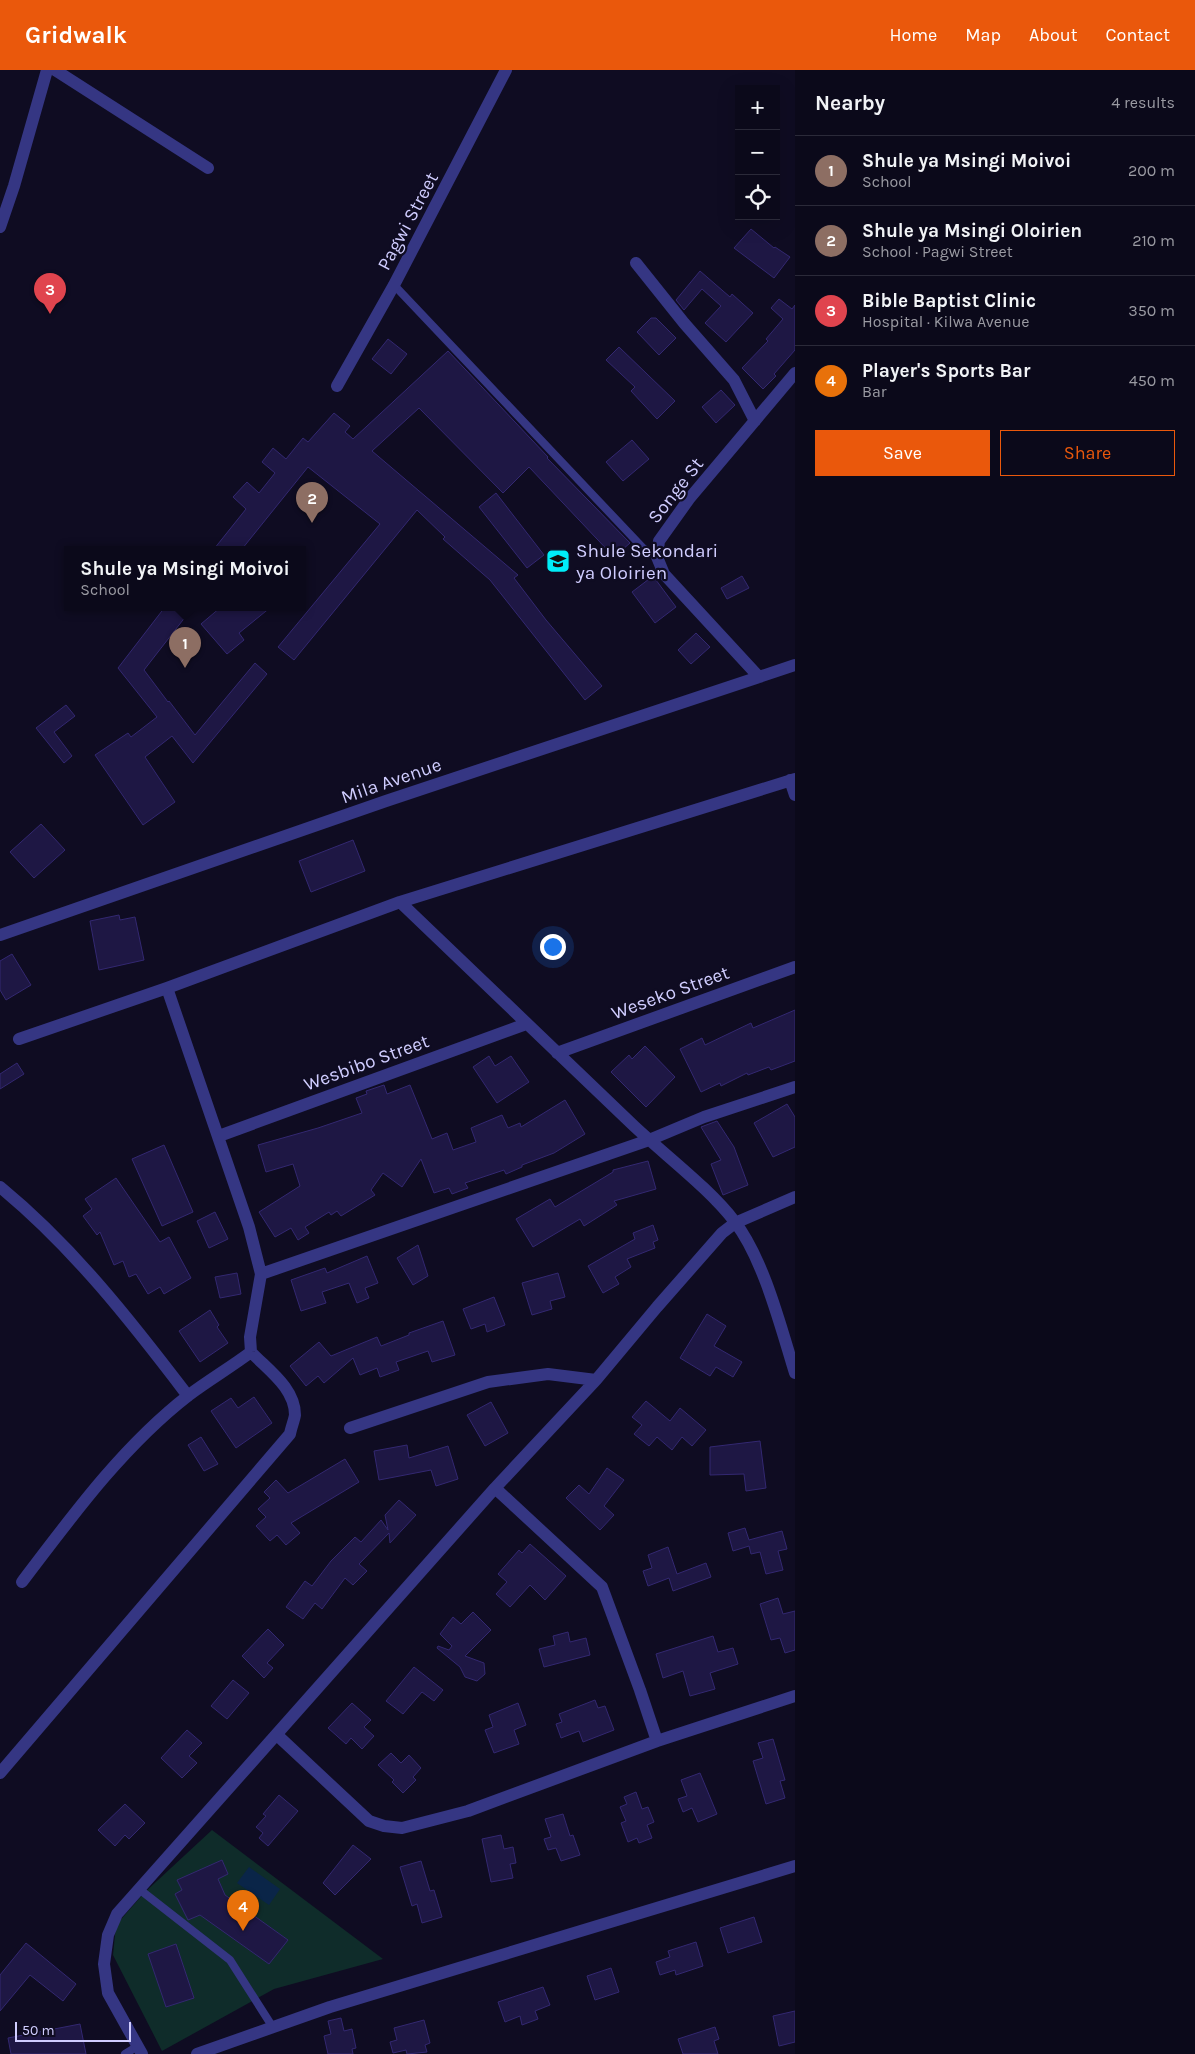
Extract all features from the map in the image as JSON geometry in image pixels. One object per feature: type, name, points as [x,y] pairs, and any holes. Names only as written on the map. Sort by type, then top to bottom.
[{"type":"street","points":[[0,227],[14,186],[47,70]]},
{"type":"street","points":[[55,70],[208,168]]},
{"type":"street","name":"Pagwi Street","points":[[336,386],[394,285],[506,70]]},
{"type":"street","points":[[636,263],[734,380],[755,421]]},
{"type":"street","name":"Songe St","points":[[657,557],[659,541],[689,499],[795,373]]},
{"type":"street","points":[[657,557],[664,574],[759,677]]},
{"type":"street","name":"Mila Avenue","points":[[0,935],[386,801],[795,665]]},
{"type":"street","points":[[18,1039],[167,988],[400,902],[793,780],[795,795]]},
{"type":"street","points":[[400,902],[736,1222],[754,1254],[774,1307],[795,1373]]},
{"type":"street","name":"Weseko Street","points":[[557,1053],[795,967]]},
{"type":"street","points":[[0,1773],[290,1434],[295,1417],[293,1403],[288,1390],[251,1352],[250,1337],[261,1274],[249,1227],[167,988]]},
{"type":"street","name":"Wesbibo Street","points":[[219,1136],[526,1024]]},
{"type":"street","points":[[261,1274],[648,1140],[704,1116],[795,1087]]},
{"type":"street","points":[[0,1187],[31,1212],[74,1256],[152,1347],[188,1396]]},
{"type":"street","points":[[140,2050],[108,1993],[104,1964],[108,1935],[117,1914],[495,1488],[596,1380],[722,1233],[736,1222],[795,1197]]},
{"type":"street","points":[[22,1582],[109,1474],[140,1440],[188,1396],[251,1352]]},
{"type":"street","points":[[350,1428],[488,1382],[548,1374],[596,1380]]},
{"type":"street","points":[[495,1488],[585,1569],[602,1587],[657,1741]]},
{"type":"street","points":[[277,1735],[369,1821],[384,1826],[402,1828],[468,1810],[657,1741],[795,1696]]},
{"type":"street","points":[[198,2054],[272,2026],[330,2007],[795,1866]]},
{"type":"lane","points":[[394,285],[643,548],[657,557]]},
{"type":"lane","points":[[139,1889],[230,1960],[272,2026]]},
{"type":"lane","points":[[125,2054],[140,2050]]},
{"type":"green space","points":[[212,1830],[383,1959],[274,1989],[162,2051],[113,1955],[116,1925],[144,1893]]},
{"type":"water","points":[[249,1867],[280,1889],[269,1905],[237,1883]]},
{"type":"building","points":[[751,229],[774,248],[790,257],[774,278],[734,248]]},
{"type":"building","points":[[700,271],[730,297],[732,294],[753,313],[726,342],[705,323],[721,306],[702,289],[684,310],[676,300]]},
{"type":"building","points":[[779,299],[792,309],[795,305],[795,350],[774,374],[776,376],[763,389],[742,368],[768,341],[766,339],[783,319],[771,308]]},
{"type":"building","points":[[651,318],[656,318],[676,338],[659,355],[637,332]]},
{"type":"building","points":[[388,339],[407,354],[391,374],[372,359]]},
{"type":"building","points":[[619,347],[675,401],[657,419],[631,391],[635,387],[606,360]]},
{"type":"building","points":[[448,351],[547,458],[630,543],[614,557],[529,467],[503,493],[419,408],[372,451],[518,575],[514,578],[546,620],[602,686],[585,700],[490,580],[443,539],[445,537],[417,510],[294,660],[278,647],[380,524],[308,467],[244,546],[216,546],[246,509],[233,497],[247,482],[259,493],[275,473],[262,462],[273,448],[286,459],[303,438],[308,442],[334,413],[350,426],[345,432],[353,439]]},
{"type":"building","points":[[721,390],[735,405],[716,423],[702,407]]},
{"type":"building","points":[[632,440],[649,459],[623,481],[606,462]]},
{"type":"building","points":[[496,493],[544,555],[527,568],[479,507]]},
{"type":"building","points":[[653,576],[676,607],[655,623],[632,592]]},
{"type":"building","points":[[742,576],[749,588],[727,599],[721,588]]},
{"type":"building","points":[[162,611],[190,611],[144,670],[195,735],[255,663],[267,674],[193,763],[172,736],[145,757],[175,802],[143,825],[95,755],[128,733],[131,737],[157,717],[118,668]]},
{"type":"building","points":[[216,611],[266,611],[239,633],[244,640],[227,654],[201,624]]},
{"type":"building","points":[[696,633],[710,647],[691,664],[678,650]]},
{"type":"building","points":[[66,705],[75,716],[54,732],[72,756],[64,763],[36,728]]},
{"type":"building","points":[[41,824],[65,850],[34,878],[10,852]]},
{"type":"building","points":[[353,840],[365,871],[311,892],[299,861]]},
{"type":"building","points":[[119,915],[120,920],[135,917],[144,960],[99,970],[90,921]]},
{"type":"building","points":[[12,954],[31,985],[6,1000],[0,990],[0,961]]},
{"type":"building","points":[[795,1010],[795,1061],[771,1070],[769,1067],[748,1075],[747,1073],[721,1086],[720,1083],[701,1092],[680,1049],[702,1038],[705,1045],[751,1023],[753,1028]]},
{"type":"building","points":[[645,1046],[675,1077],[646,1107],[611,1072],[629,1055],[632,1059]]},
{"type":"building","points":[[489,1056],[495,1066],[511,1056],[529,1082],[497,1103],[473,1067]]},
{"type":"building","points":[[17,1063],[24,1074],[0,1089],[0,1074]]},
{"type":"building","points":[[384,1085],[387,1094],[410,1085],[432,1139],[447,1133],[453,1150],[476,1142],[471,1128],[502,1115],[508,1128],[520,1123],[521,1127],[565,1100],[585,1134],[554,1153],[522,1165],[522,1167],[506,1174],[504,1170],[465,1183],[468,1188],[452,1194],[449,1188],[434,1193],[421,1159],[402,1187],[383,1173],[371,1190],[375,1195],[341,1216],[337,1211],[331,1215],[329,1212],[305,1227],[309,1233],[298,1240],[291,1228],[275,1237],[259,1212],[300,1186],[293,1164],[266,1172],[258,1145],[362,1113],[356,1098],[367,1094],[366,1091]]},
{"type":"building","points":[[787,1104],[795,1117],[795,1147],[773,1157],[754,1123]]},
{"type":"building","points":[[717,1121],[734,1147],[748,1185],[723,1195],[711,1164],[721,1160],[701,1127]]},
{"type":"building","points":[[164,1145],[193,1212],[162,1226],[132,1159]]},
{"type":"building","points":[[648,1161],[656,1189],[614,1201],[617,1205],[584,1226],[580,1219],[533,1247],[516,1219],[550,1199],[555,1207],[613,1172],[613,1170]]},
{"type":"building","points":[[116,1178],[160,1242],[169,1237],[191,1278],[164,1294],[160,1287],[148,1294],[136,1274],[129,1277],[123,1261],[114,1265],[100,1232],[97,1235],[83,1216],[92,1209],[85,1199]]},
{"type":"building","points":[[215,1212],[228,1239],[209,1248],[197,1221]]},
{"type":"building","points":[[653,1225],[658,1240],[653,1242],[655,1248],[627,1259],[631,1267],[615,1277],[619,1284],[603,1293],[588,1266],[635,1239],[633,1233]]},
{"type":"building","points":[[418,1245],[428,1276],[413,1285],[397,1258]]},
{"type":"building","points":[[367,1256],[378,1283],[365,1288],[369,1298],[357,1303],[349,1283],[322,1292],[326,1303],[301,1311],[291,1280],[325,1268],[327,1273]]},
{"type":"building","points":[[237,1273],[241,1294],[220,1298],[215,1277]]},
{"type":"building","points":[[558,1273],[565,1297],[550,1301],[552,1309],[532,1315],[522,1283]]},
{"type":"building","points":[[494,1297],[505,1325],[487,1332],[485,1324],[471,1329],[463,1309]]},
{"type":"building","points":[[210,1310],[219,1325],[217,1327],[228,1343],[200,1362],[179,1331]]},
{"type":"building","points":[[707,1314],[726,1326],[714,1346],[742,1362],[733,1377],[716,1367],[710,1376],[680,1358]]},
{"type":"building","points":[[443,1321],[455,1355],[432,1362],[428,1351],[396,1362],[399,1370],[380,1377],[377,1368],[360,1375],[353,1358],[324,1383],[318,1376],[306,1386],[290,1366],[319,1342],[331,1356],[377,1337],[381,1346],[409,1335],[409,1333]]},
{"type":"building","points":[[254,1397],[272,1423],[236,1448],[211,1411],[231,1398],[238,1408]]},
{"type":"building","points":[[646,1401],[670,1421],[680,1408],[706,1430],[692,1446],[682,1437],[672,1450],[657,1437],[649,1446],[634,1434],[642,1425],[632,1417]]},
{"type":"building","points":[[491,1402],[508,1433],[485,1446],[467,1415]]},
{"type":"building","points":[[201,1437],[218,1464],[204,1471],[188,1445]]},
{"type":"building","points":[[760,1441],[766,1488],[746,1491],[744,1474],[710,1475],[710,1447]]},
{"type":"building","points":[[407,1445],[409,1458],[448,1446],[458,1479],[436,1486],[431,1470],[379,1480],[374,1451]]},
{"type":"building","points":[[345,1459],[359,1482],[291,1523],[300,1533],[286,1545],[277,1535],[270,1541],[256,1526],[266,1517],[258,1509],[270,1498],[264,1492],[276,1480],[288,1493]]},
{"type":"building","points":[[607,1468],[624,1480],[604,1506],[614,1515],[600,1530],[566,1498],[579,1485],[589,1494]]},
{"type":"building","points":[[399,1500],[416,1515],[390,1543],[389,1533],[359,1564],[367,1571],[353,1585],[345,1578],[322,1609],[315,1603],[303,1619],[286,1607],[305,1581],[312,1586],[331,1561],[355,1537],[361,1542],[381,1520],[388,1530],[385,1515]]},
{"type":"building","points":[[745,1528],[749,1540],[782,1531],[787,1549],[778,1551],[783,1570],[766,1574],[760,1552],[751,1554],[749,1546],[733,1551],[728,1533]]},
{"type":"building","points":[[530,1544],[566,1576],[545,1600],[530,1585],[510,1607],[496,1594],[507,1582],[498,1574],[519,1550],[522,1553]]},
{"type":"building","points":[[668,1547],[677,1574],[706,1563],[711,1577],[673,1591],[669,1578],[648,1586],[643,1571],[652,1568],[648,1555]]},
{"type":"building","points":[[778,1598],[783,1614],[795,1611],[795,1650],[785,1653],[780,1638],[771,1640],[760,1604]]},
{"type":"building","points":[[473,1612],[491,1630],[465,1656],[484,1663],[485,1674],[477,1681],[465,1677],[460,1667],[437,1648],[438,1646],[449,1650],[452,1646],[440,1634],[453,1617],[461,1624]]},
{"type":"building","points":[[268,1629],[284,1645],[267,1663],[273,1668],[264,1678],[242,1656]]},
{"type":"building","points":[[568,1632],[570,1642],[586,1638],[590,1655],[544,1667],[539,1649],[555,1645],[553,1636]]},
{"type":"building","points":[[713,1636],[718,1652],[733,1648],[738,1664],[710,1673],[715,1689],[690,1696],[683,1671],[663,1678],[656,1654]]},
{"type":"building","points":[[414,1667],[443,1690],[434,1701],[422,1692],[403,1714],[386,1701]]},
{"type":"building","points":[[233,1680],[249,1693],[227,1719],[211,1706]]},
{"type":"building","points":[[595,1700],[598,1708],[605,1706],[614,1730],[583,1742],[579,1731],[561,1738],[556,1724],[562,1722],[559,1714]]},
{"type":"building","points":[[352,1703],[371,1720],[364,1727],[374,1736],[362,1749],[351,1738],[346,1744],[328,1728]]},
{"type":"building","points":[[518,1703],[526,1725],[514,1730],[519,1744],[494,1753],[485,1730],[493,1727],[489,1715]]},
{"type":"building","points":[[187,1730],[202,1743],[189,1756],[197,1763],[182,1778],[161,1758]]},
{"type":"building","points":[[773,1739],[785,1780],[780,1781],[785,1798],[766,1804],[753,1761],[763,1758],[758,1743]]},
{"type":"building","points":[[391,1753],[401,1763],[409,1755],[421,1768],[413,1777],[416,1780],[403,1793],[392,1782],[394,1780],[378,1765]]},
{"type":"building","points":[[700,1773],[717,1814],[698,1822],[692,1808],[683,1812],[678,1799],[687,1796],[681,1780]]},
{"type":"building","points":[[636,1792],[642,1809],[648,1807],[654,1822],[647,1825],[652,1838],[639,1843],[637,1838],[628,1842],[621,1823],[626,1821],[620,1807],[627,1804],[624,1797]]},
{"type":"building","points":[[279,1795],[298,1811],[268,1846],[259,1838],[263,1833],[256,1827],[266,1816],[263,1814]]},
{"type":"building","points":[[125,1804],[145,1823],[129,1839],[125,1835],[115,1846],[98,1830]]},
{"type":"building","points":[[563,1814],[570,1836],[573,1835],[580,1855],[561,1861],[556,1848],[548,1850],[544,1839],[551,1837],[545,1819]]},
{"type":"building","points":[[501,1835],[504,1849],[513,1847],[516,1863],[510,1864],[513,1878],[491,1882],[482,1839]]},
{"type":"building","points":[[353,1845],[371,1859],[335,1895],[323,1883]]},
{"type":"building","points":[[222,1860],[228,1874],[218,1879],[225,1895],[288,1940],[269,1964],[200,1915],[188,1920],[175,1894],[182,1890],[177,1880]]},
{"type":"building","points":[[421,1861],[430,1891],[434,1890],[442,1917],[422,1923],[417,1904],[412,1906],[400,1867]]},
{"type":"building","points":[[754,1917],[762,1942],[728,1953],[720,1928]]},
{"type":"building","points":[[696,1942],[703,1966],[676,1975],[675,1970],[660,1975],[656,1962],[670,1957],[668,1951]]},
{"type":"building","points":[[26,1943],[76,1984],[63,2001],[30,1975],[0,2011],[0,1975]]},
{"type":"building","points":[[176,1944],[194,1998],[166,2007],[148,1954]]},
{"type":"building","points":[[611,1968],[619,1992],[595,2000],[587,1976]]},
{"type":"building","points":[[543,1987],[550,2005],[535,2011],[538,2019],[522,2025],[520,2016],[505,2022],[498,2002]]},
{"type":"building","points":[[795,2011],[795,2042],[779,2046],[773,2016]]},
{"type":"building","points":[[341,2018],[344,2031],[352,2029],[356,2048],[352,2049],[353,2054],[328,2054],[324,2036],[331,2034],[328,2021]]},
{"type":"building","points":[[424,2020],[430,2043],[425,2045],[427,2052],[407,2054],[406,2050],[393,2053],[390,2042],[397,2040],[394,2028]]},
{"type":"building","points":[[80,2024],[86,2054],[11,2054],[8,2038]]},
{"type":"building","points":[[715,2027],[719,2039],[714,2041],[718,2054],[683,2054],[678,2039]]},
{"type":"place","name":"Bible Baptist Clinic","points":[[50,314]]},
{"type":"place","name":"Shule ya Msingi Oloirien","points":[[312,523]]},
{"type":"place","name":"Shule Sekondari ya Oloirien","points":[[558,561]]},
{"type":"place","name":"Shule ya Msingi Moivoi","points":[[185,668]]},
{"type":"place","name":"Player's Sports Bar","points":[[243,1931]]}]
